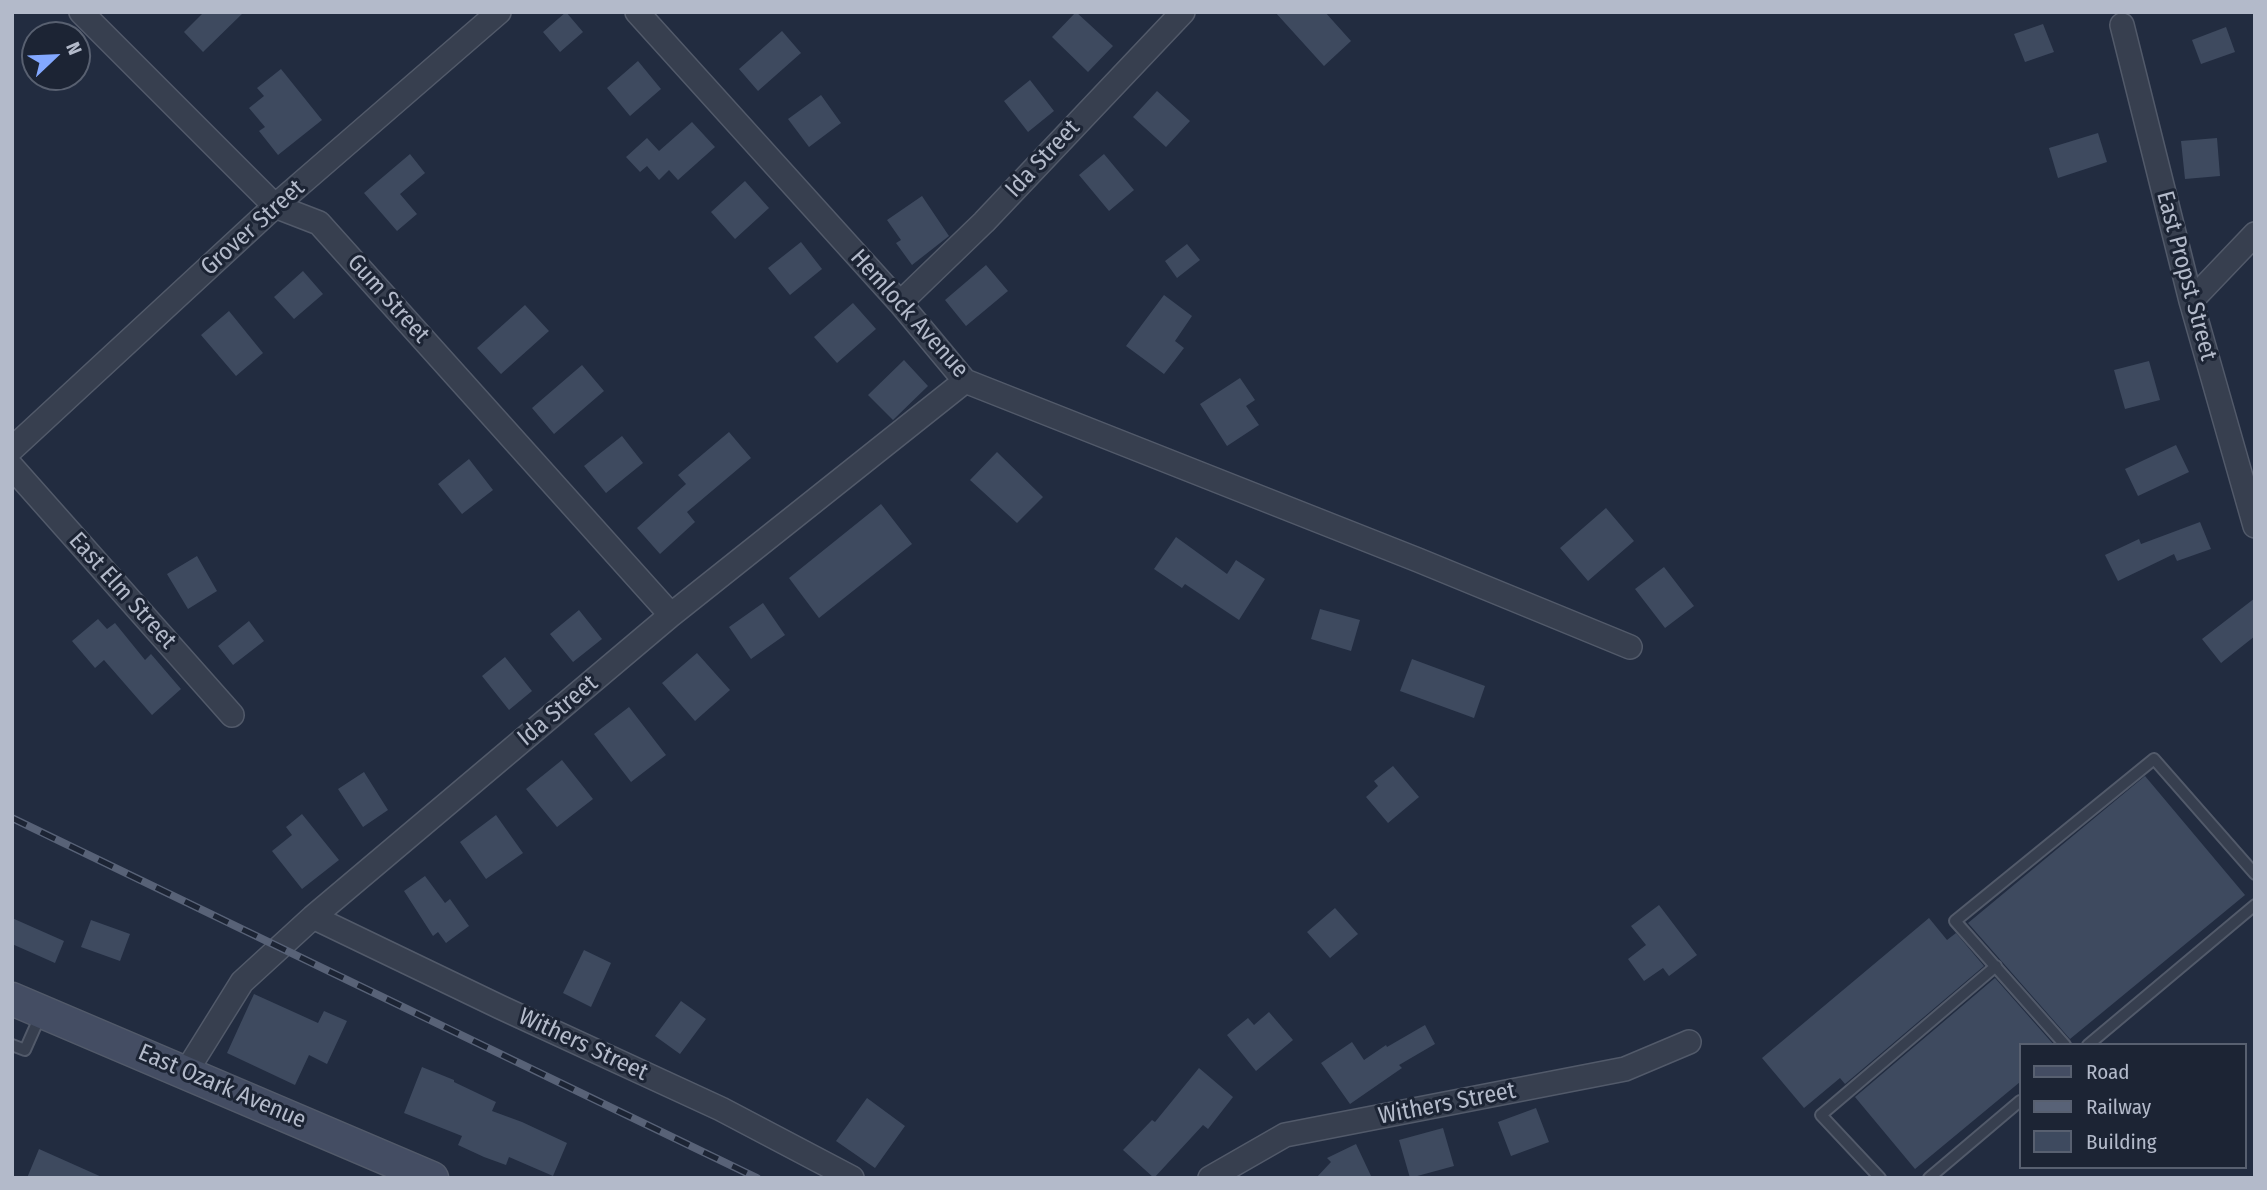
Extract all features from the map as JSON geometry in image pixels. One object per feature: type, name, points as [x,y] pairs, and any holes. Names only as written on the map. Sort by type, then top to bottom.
[{"type":"main road","name":"East Ozark Avenue","points":[[12,999],[432,1178]]},
{"type":"street","name":"Gum Street","points":[[80,12],[275,206],[319,223],[671,615]]},
{"type":"street","name":"Grover Street","points":[[12,449],[275,206],[499,12]]},
{"type":"street","name":"Hemlock Avenue","points":[[637,12],[900,303],[965,381],[1630,647]]},
{"type":"street","name":"Ida Street","points":[[900,303],[984,222],[1183,12]]},
{"type":"street","name":"East Propst Street","points":[[2122,25],[2191,301],[2255,526]]},
{"type":"street","points":[[2191,301],[2255,234]]},
{"type":"street","name":"Ida Street","points":[[186,1072],[242,982],[313,916],[671,615],[965,381]]},
{"type":"street","name":"East Elm Street","points":[[12,467],[232,715]]},
{"type":"street","name":"Withers Street","points":[[313,916],[500,1007],[721,1109],[852,1178]]},
{"type":"street","name":"Withers Street","points":[[1210,1178],[1285,1135],[1625,1069],[1689,1042]]},
{"type":"lane","points":[[2063,1043],[1955,920],[2154,759],[2255,874]]},
{"type":"lane","points":[[2090,1043],[2255,905]]},
{"type":"lane","points":[[1880,1178],[1821,1115],[1996,967]]},
{"type":"lane","points":[[12,1045],[25,1050],[42,1011]]},
{"type":"lane","points":[[1929,1178],[2018,1103]]},
{"type":"building","points":[[204,12],[244,12],[203,52],[184,32]]},
{"type":"building","points":[[566,12],[583,32],[560,52],[543,32]]},
{"type":"building","points":[[1076,12],[1113,46],[1088,72],[1052,37]]},
{"type":"building","points":[[1275,12],[1325,12],[1351,41],[1324,66]]},
{"type":"building","points":[[2043,24],[2054,52],[2025,62],[2014,34]]},
{"type":"building","points":[[2226,27],[2235,52],[2201,64],[2192,40]]},
{"type":"building","points":[[782,31],[801,53],[758,91],[739,69]]},
{"type":"building","points":[[638,61],[661,89],[630,116],[607,88]]},
{"type":"building","points":[[281,69],[322,120],[278,155],[259,131],[265,127],[249,108],[264,96],[257,88]]},
{"type":"building","points":[[1030,80],[1054,111],[1028,132],[1004,101]]},
{"type":"building","points":[[1157,91],[1190,121],[1166,147],[1133,117]]},
{"type":"building","points":[[821,95],[841,123],[809,147],[788,119]]},
{"type":"building","points":[[692,122],[715,147],[678,180],[669,170],[659,180],[647,166],[640,172],[626,157],[647,138],[659,151]]},
{"type":"building","points":[[2098,133],[2107,162],[2058,178],[2049,148]]},
{"type":"building","points":[[2217,138],[2220,176],[2185,179],[2181,141]]},
{"type":"building","points":[[410,154],[425,173],[400,194],[417,214],[397,231],[364,193]]},
{"type":"building","points":[[1104,154],[1134,190],[1109,211],[1079,175]]},
{"type":"building","points":[[745,181],[769,208],[735,239],[711,212]]},
{"type":"building","points":[[922,196],[949,236],[912,265],[896,243],[901,240],[887,220]]},
{"type":"building","points":[[801,242],[822,269],[790,295],[768,268]]},
{"type":"building","points":[[1187,244],[1200,260],[1177,278],[1165,261]]},
{"type":"building","points":[[986,265],[1008,291],[966,326],[945,300]]},
{"type":"building","points":[[303,271],[323,294],[294,319],[274,297]]},
{"type":"building","points":[[1164,295],[1192,316],[1175,341],[1184,348],[1164,374],[1126,346]]},
{"type":"building","points":[[853,303],[876,329],[837,363],[814,337]]},
{"type":"building","points":[[525,305],[549,331],[501,374],[477,348]]},
{"type":"building","points":[[229,311],[263,353],[236,376],[201,335]]},
{"type":"building","points":[[904,360],[928,386],[893,420],[868,395]]},
{"type":"building","points":[[2149,361],[2160,400],[2125,409],[2114,370]]},
{"type":"building","points":[[582,365],[604,391],[554,434],[532,408]]},
{"type":"building","points":[[1240,378],[1255,400],[1246,406],[1259,425],[1227,446],[1200,404]]},
{"type":"building","points":[[729,432],[751,458],[687,512],[695,522],[660,554],[637,528],[686,484],[678,475]]},
{"type":"building","points":[[622,436],[643,463],[606,493],[584,466]]},
{"type":"building","points":[[2176,445],[2189,472],[2138,496],[2125,469]]},
{"type":"building","points":[[997,452],[1043,497],[1017,523],[970,480]]},
{"type":"building","points":[[469,459],[493,490],[462,514],[438,484]]},
{"type":"building","points":[[881,504],[912,544],[819,618],[789,578]]},
{"type":"building","points":[[1606,508],[1634,541],[1588,581],[1560,548]]},
{"type":"building","points":[[2200,522],[2211,549],[2177,561],[2174,554],[2118,581],[2105,555],[2139,539],[2141,544]]},
{"type":"building","points":[[1176,537],[1227,574],[1236,560],[1265,579],[1239,620],[1185,584],[1182,588],[1154,569]]},
{"type":"building","points":[[197,556],[217,591],[188,609],[167,574]]},
{"type":"building","points":[[1664,567],[1694,606],[1665,628],[1635,589]]},
{"type":"building","points":[[2255,598],[2255,636],[2221,663],[2202,639]]},
{"type":"building","points":[[763,603],[785,635],[751,659],[729,627]]},
{"type":"building","points":[[1320,609],[1360,620],[1351,651],[1311,639]]},
{"type":"building","points":[[579,610],[602,639],[573,662],[550,634]]},
{"type":"building","points":[[98,619],[107,629],[115,623],[145,660],[151,654],[181,689],[152,715],[104,660],[95,668],[72,641]]},
{"type":"building","points":[[249,621],[264,641],[233,665],[218,646]]},
{"type":"building","points":[[697,653],[730,690],[695,721],[662,683]]},
{"type":"building","points":[[505,657],[532,691],[509,710],[482,676]]},
{"type":"building","points":[[1412,659],[1485,686],[1474,718],[1400,691]]},
{"type":"building","points":[[629,707],[666,755],[631,782],[594,734]]},
{"type":"building","points":[[562,760],[593,799],[557,827],[526,789]]},
{"type":"building","points":[[1393,766],[1419,797],[1388,823],[1366,797],[1378,786],[1374,781]]},
{"type":"building","points":[[364,772],[388,810],[363,827],[338,789]]},
{"type":"building","points":[[2145,776],[2245,895],[2070,1039],[1968,923]]},
{"type":"building","points":[[302,814],[339,860],[302,889],[272,851],[292,835],[286,827]]},
{"type":"building","points":[[496,815],[523,853],[486,879],[460,842]]},
{"type":"building","points":[[425,876],[445,903],[450,899],[469,926],[446,943],[438,932],[433,936],[404,891]]},
{"type":"building","points":[[1659,905],[1697,955],[1669,976],[1663,968],[1644,981],[1628,959],[1646,945],[1631,926]]},
{"type":"building","points":[[1335,908],[1358,934],[1330,958],[1307,932]]},
{"type":"building","points":[[12,918],[64,941],[55,963],[12,944]]},
{"type":"building","points":[[1929,918],[1947,940],[1956,933],[1984,966],[1845,1084],[1840,1078],[1804,1108],[1762,1058]]},
{"type":"building","points":[[91,920],[130,934],[120,961],[81,947]]},
{"type":"building","points":[[584,950],[611,963],[591,1007],[563,993]]},
{"type":"building","points":[[1995,978],[2052,1043],[2018,1043],[2018,1084],[1915,1169],[1855,1097]]},
{"type":"building","points":[[254,994],[318,1023],[324,1011],[347,1021],[327,1064],[309,1055],[295,1085],[227,1053]]},
{"type":"building","points":[[681,1001],[706,1019],[680,1054],[655,1036]]},
{"type":"building","points":[[1269,1012],[1293,1040],[1256,1071],[1227,1035],[1248,1018],[1254,1025]]},
{"type":"building","points":[[1425,1025],[1435,1044],[1399,1065],[1402,1068],[1350,1104],[1321,1063],[1352,1042],[1364,1060]]},
{"type":"building","points":[[422,1067],[496,1102],[492,1111],[567,1143],[553,1176],[509,1157],[506,1165],[484,1157],[458,1145],[462,1136],[404,1113]]},
{"type":"building","points":[[1199,1068],[1233,1097],[1208,1129],[1203,1125],[1154,1178],[1123,1150],[1152,1120],[1155,1122]]},
{"type":"building","points":[[867,1098],[905,1126],[875,1168],[836,1141]]},
{"type":"building","points":[[1536,1108],[1549,1142],[1511,1156],[1498,1122]]},
{"type":"building","points":[[1443,1128],[1454,1166],[1410,1178],[1399,1140]]},
{"type":"building","points":[[1356,1144],[1372,1178],[1316,1178],[1331,1162],[1327,1158]]},
{"type":"building","points":[[39,1149],[104,1178],[27,1178]]},
{"type":"railway","points":[[12,818],[757,1178]]}]
